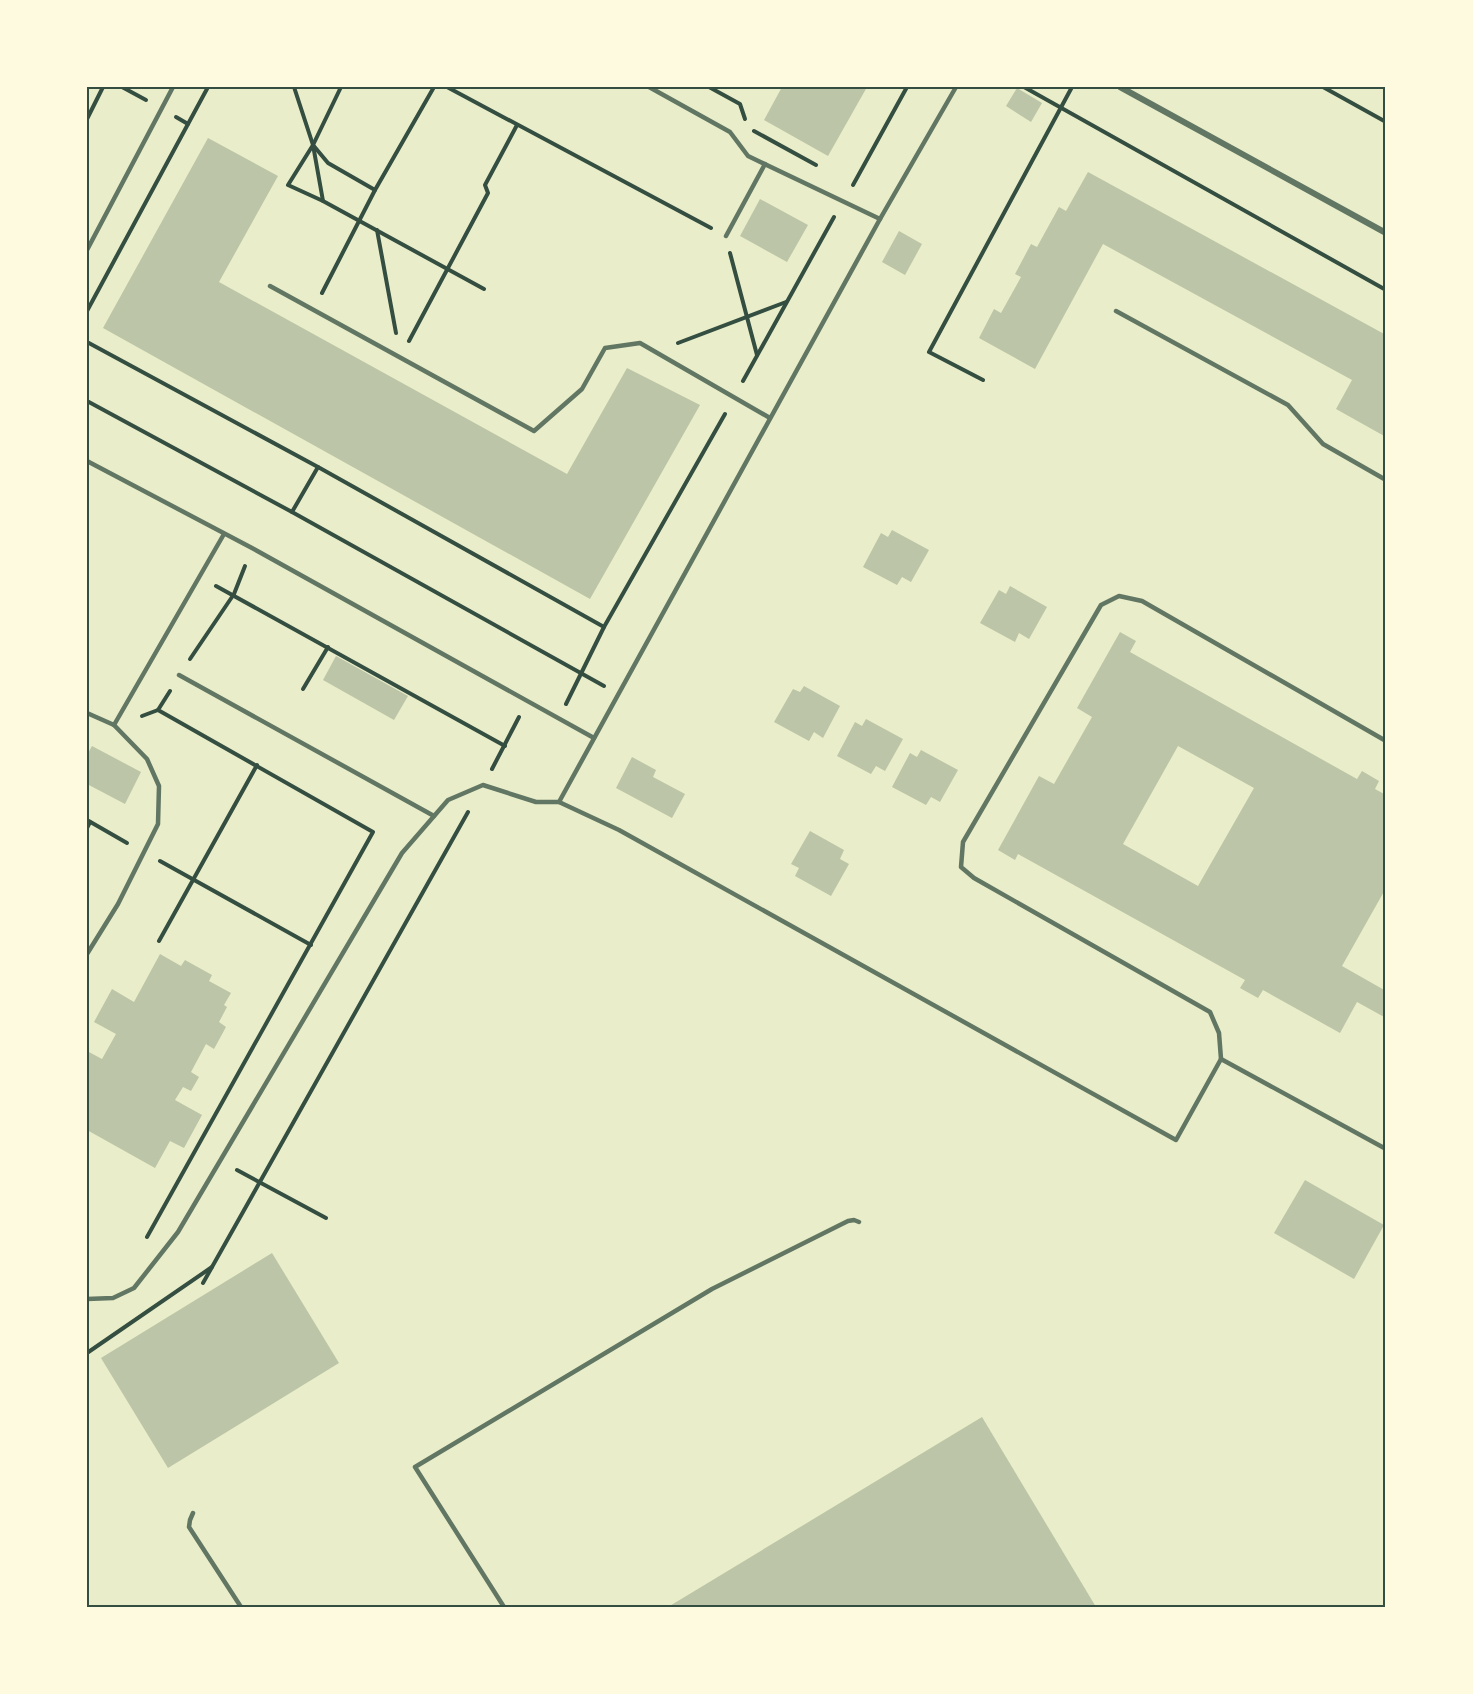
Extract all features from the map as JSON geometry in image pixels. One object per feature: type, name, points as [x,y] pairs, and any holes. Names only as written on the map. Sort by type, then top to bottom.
[{"type":"street","points":[[1120,87],[1386,234]]},
{"type":"lane","points":[[87,250],[173,87]]},
{"type":"lane","points":[[649,87],[730,132],[748,156],[880,219]]},
{"type":"lane","points":[[559,802],[880,219],[956,87]]},
{"type":"lane","points":[[726,236],[765,164]]},
{"type":"lane","points":[[270,286],[534,431],[582,389],[605,348],[640,343],[770,418]]},
{"type":"lane","points":[[1116,311],[1288,405],[1323,444],[1386,480]]},
{"type":"lane","points":[[87,461],[252,548],[594,738]]},
{"type":"lane","points":[[114,725],[224,534]]},
{"type":"lane","points":[[87,1299],[113,1298],[134,1288],[178,1232],[402,853],[448,800],[483,785],[536,802],[559,802],[619,830],[1176,1140],[1221,1059],[1219,1033],[1210,1012],[974,878],[961,867],[963,842],[1101,605],[1119,596],[1142,601],[1386,741]]},
{"type":"lane","points":[[179,675],[434,816]]},
{"type":"lane","points":[[87,712],[114,725],[147,759],[159,786],[158,824],[118,904],[87,954]]},
{"type":"lane","points":[[1221,1059],[1386,1149]]},
{"type":"lane","points":[[504,1607],[415,1467],[712,1289],[848,1221],[859,1222]]},
{"type":"lane","points":[[193,1514],[189,1527],[240,1607]]},
{"type":"path","points":[[87,119],[103,87]]},
{"type":"path","points":[[87,311],[208,87]]},
{"type":"path","points":[[294,87],[312,144],[323,201]]},
{"type":"path","points":[[341,87],[288,185],[323,201],[484,289]]},
{"type":"path","points":[[313,310],[375,190],[434,87]]},
{"type":"path","points":[[447,87],[726,236],[757,354]]},
{"type":"path","points":[[709,87],[740,104],[748,128],[822,168]]},
{"type":"path","points":[[745,377],[833,218],[845,203],[908,87]]},
{"type":"path","points":[[1024,87],[1386,290]]},
{"type":"path","points":[[982,380],[929,352],[1072,87]]},
{"type":"path","points":[[1323,87],[1386,122]]},
{"type":"path","points":[[400,357],[488,194],[485,184],[517,124]]},
{"type":"path","points":[[312,144],[328,163],[375,190]]},
{"type":"path","points":[[843,179],[853,185]]},
{"type":"path","points":[[377,230],[400,357]]},
{"type":"path","points":[[655,352],[787,301]]},
{"type":"path","points":[[87,342],[318,467],[604,627]]},
{"type":"path","points":[[87,401],[292,512],[580,675],[617,693]]},
{"type":"path","points":[[560,718],[604,627],[722,418]]},
{"type":"path","points":[[292,512],[318,467]]},
{"type":"path","points":[[143,1245],[374,832],[158,710],[234,594],[252,548]]},
{"type":"path","points":[[200,577],[505,746]]},
{"type":"path","points":[[303,689],[328,646]]},
{"type":"path","points":[[203,1283],[505,746],[528,700]]},
{"type":"path","points":[[159,941],[257,765]]},
{"type":"path","points":[[87,828],[89,821],[195,878],[311,945]]},
{"type":"path","points":[[220,1161],[326,1218]]},
{"type":"path","points":[[87,1353],[213,1267]]},
{"type":"building","points":[[782,87],[867,87],[828,156],[764,120]]},
{"type":"building","points":[[1017,88],[1042,103],[1031,122],[1006,106]]},
{"type":"building","points":[[208,138],[278,176],[219,282],[567,474],[627,368],[700,405],[590,599],[103,328]]},
{"type":"building","points":[[1088,172],[1386,335],[1386,437],[1336,409],[1352,380],[1103,244],[1035,369],[979,338],[994,309],[1001,313],[1021,277],[1015,274],[1031,244],[1037,247],[1059,207],[1066,211]]},
{"type":"building","points":[[760,199],[808,225],[787,262],[740,236]]},
{"type":"building","points":[[899,231],[922,244],[905,275],[882,262]]},
{"type":"building","points":[[892,530],[929,550],[911,582],[902,577],[897,585],[863,567],[881,533],[888,537]]},
{"type":"building","points":[[1010,586],[1047,607],[1029,639],[1019,633],[1015,642],[980,623],[999,590],[1006,594]]},
{"type":"building","points":[[1120,632],[1136,641],[1130,652],[1357,779],[1362,771],[1379,781],[1375,789],[1386,795],[1386,888],[1342,966],[1386,991],[1386,1018],[1357,1002],[1340,1033],[1263,990],[1258,998],[1240,988],[1245,980],[1018,854],[1015,860],[998,850],[1039,776],[1054,784],[1092,717],[1077,708]],"holes":[[[1178,746],[1254,788],[1198,886],[1123,844]]]},
{"type":"building","points":[[336,656],[408,696],[394,720],[323,680]]},
{"type":"building","points":[[804,686],[840,706],[823,738],[814,732],[809,741],[774,722],[793,689],[800,692]]},
{"type":"building","points":[[866,719],[903,739],[885,771],[876,766],[871,774],[837,756],[855,722],[862,726]]},
{"type":"building","points":[[92,746],[141,772],[125,804],[87,784],[87,755]]},
{"type":"building","points":[[921,750],[958,770],[940,802],[931,797],[926,805],[892,787],[910,753],[917,757]]},
{"type":"building","points":[[632,757],[656,770],[653,777],[685,794],[672,818],[616,788]]},
{"type":"building","points":[[810,831],[844,850],[840,859],[849,864],[831,896],[795,876],[799,868],[791,864]]},
{"type":"building","points":[[160,954],[181,966],[185,960],[212,975],[209,981],[231,993],[224,1005],[227,1007],[219,1022],[226,1027],[214,1049],[206,1044],[191,1072],[199,1077],[191,1091],[183,1087],[175,1100],[202,1115],[184,1148],[170,1141],[155,1168],[87,1130],[87,1051],[102,1059],[116,1034],[94,1022],[112,989],[134,1002]]},
{"type":"building","points":[[1305,1180],[1384,1225],[1354,1279],[1274,1233]]},
{"type":"building","points":[[272,1253],[339,1363],[168,1468],[101,1358]]},
{"type":"building","points":[[982,1417],[1096,1607],[668,1607]]}]
